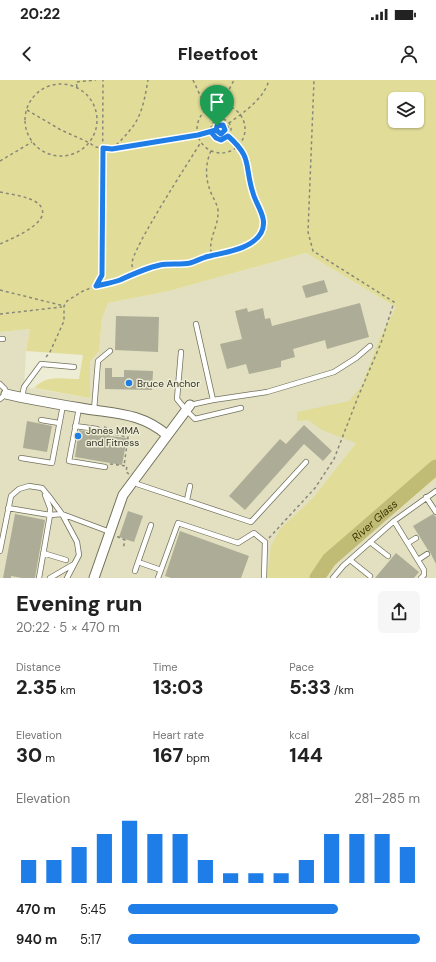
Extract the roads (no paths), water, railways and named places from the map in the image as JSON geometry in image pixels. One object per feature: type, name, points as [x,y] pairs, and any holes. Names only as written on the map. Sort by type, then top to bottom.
[{"type":"street","points":[[2,395],[22,397],[79,408],[115,412],[145,420],[156,425],[167,435]]},
{"type":"street","points":[[94,578],[114,534],[123,495],[131,478],[188,407]]},
{"type":"lane","points":[[196,324],[213,400]]},
{"type":"lane","points":[[188,407],[213,400],[267,392],[334,372],[356,358],[370,346]]},
{"type":"lane","points":[[94,410],[98,361],[110,351]]},
{"type":"lane","points":[[181,352],[177,399],[188,407],[195,418],[242,408]]},
{"type":"lane","points":[[22,397],[24,387],[41,364],[74,367]]},
{"type":"lane","points":[[0,384],[5,389],[2,395]]},
{"type":"lane","points":[[22,458],[52,463],[63,405]]},
{"type":"lane","points":[[79,408],[69,461],[105,467]]},
{"type":"lane","points":[[41,420],[59,423]]},
{"type":"lane","points":[[75,426],[96,430]]},
{"type":"lane","points":[[131,478],[137,484],[251,522],[306,462]]},
{"type":"lane","points":[[0,551],[11,496],[19,489],[29,486],[42,488],[62,514],[77,542],[79,555],[68,578]]},
{"type":"lane","points":[[187,500],[190,486]]},
{"type":"lane","points":[[39,578],[50,515],[50,508],[42,488]]},
{"type":"lane","points":[[333,578],[343,566],[394,521],[436,491]]},
{"type":"lane","points":[[426,498],[436,512]]},
{"type":"lane","points":[[8,508],[50,515],[62,514],[114,534]]},
{"type":"lane","points":[[394,521],[424,570],[424,575],[421,578]]},
{"type":"lane","points":[[158,578],[178,523],[238,543],[254,533],[265,542],[264,578]]},
{"type":"lane","points":[[135,571],[151,525]]},
{"type":"lane","points":[[408,543],[416,538]]},
{"type":"lane","points":[[370,542],[388,556]]},
{"type":"lane","points":[[43,553],[66,560]]},
{"type":"lane","points":[[418,560],[427,554]]},
{"type":"lane","points":[[350,560],[370,576]]},
{"type":"lane","points":[[138,562],[161,570]]},
{"type":"lane","points":[[50,578],[74,564]]},
{"type":"waterway","name":"River Glass","points":[[317,578],[329,560],[436,467]]},
{"type":"place","name":"Bruce Anchor","points":[[129,383]]},
{"type":"place","name":"Jones MMA and Fitness","points":[[78,436]]}]
